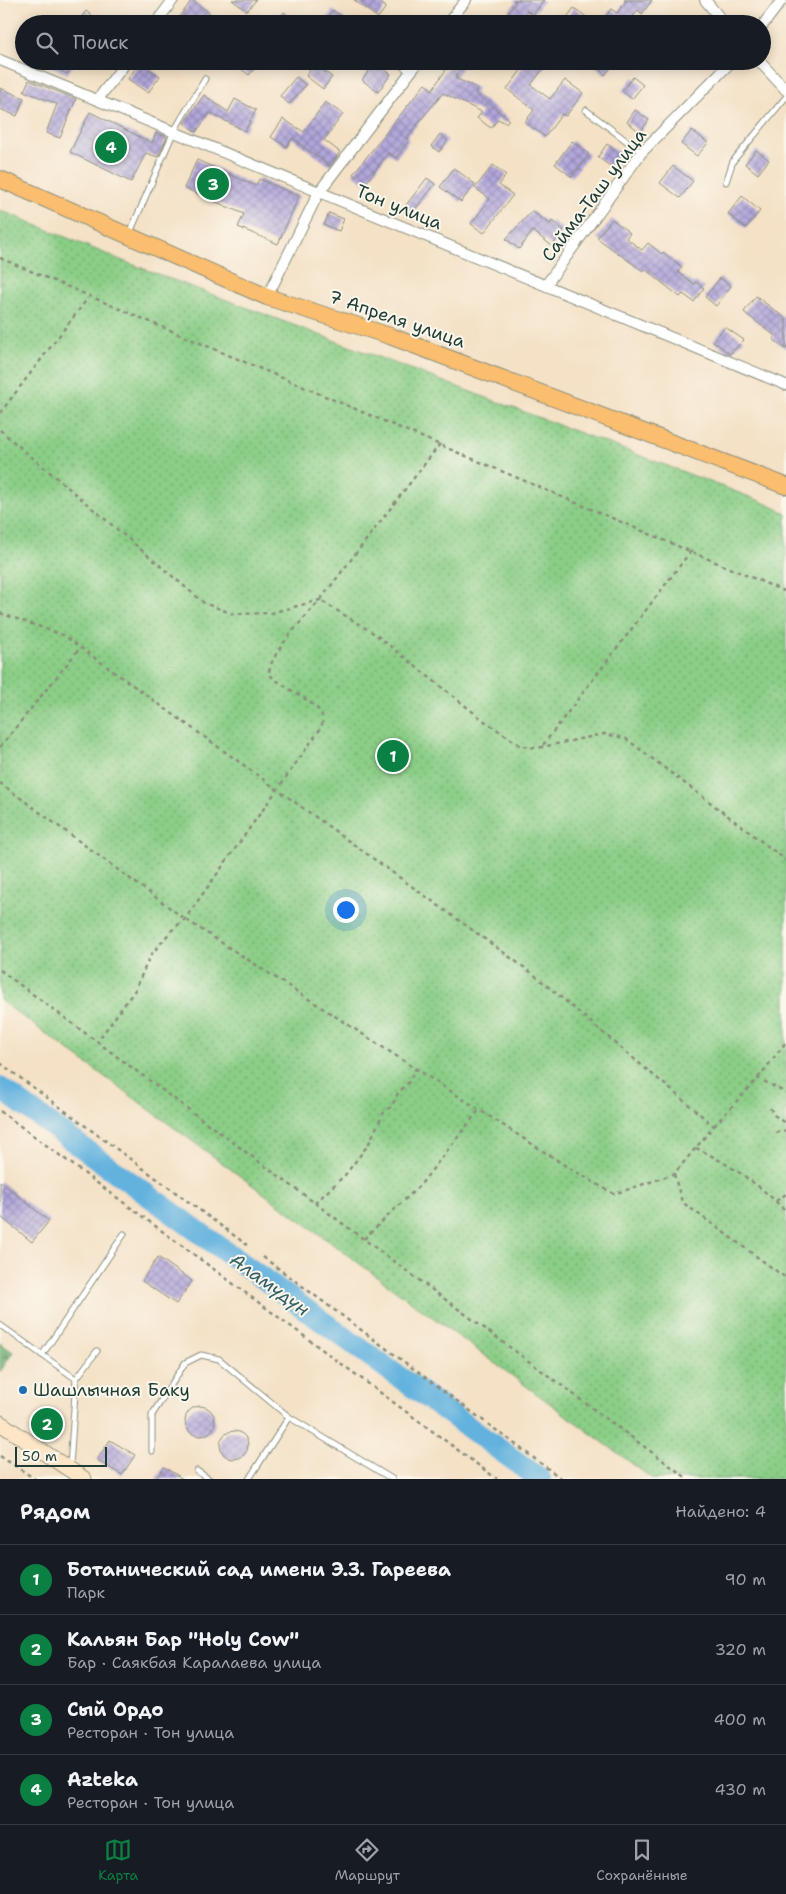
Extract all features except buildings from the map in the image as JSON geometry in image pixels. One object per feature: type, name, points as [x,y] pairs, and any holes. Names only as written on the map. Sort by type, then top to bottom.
[{"type":"main road","name":"7 Апреля улица","points":[[0,179],[267,297],[390,336],[786,486]]},
{"type":"main road","points":[[0,1423],[76,1475]]},
{"type":"street","points":[[162,15],[174,0]]},
{"type":"street","points":[[454,15],[466,0]]},
{"type":"street","points":[[705,0],[718,15]]},
{"type":"street","points":[[770,15],[782,0]]},
{"type":"street","name":"Тон улица","points":[[0,60],[15,66]]},
{"type":"street","name":"Тон улица","points":[[25,70],[786,386]]},
{"type":"street","points":[[98,99],[120,70]]},
{"type":"street","name":"Сайма-Таш улица","points":[[546,285],[641,152],[723,70]]},
{"type":"street","points":[[767,70],[786,90]]},
{"type":"street","points":[[267,297],[319,192],[410,72]]},
{"type":"lane","points":[[129,235],[174,131],[205,79]]},
{"type":"lane","points":[[726,182],[733,161],[786,97]]},
{"type":"lane","points":[[586,110],[641,152]]},
{"type":"lane","points":[[42,1355],[124,1234]]},
{"type":"lane","points":[[0,1326],[76,1379]]},
{"type":"lane","points":[[76,1475],[76,1379],[97,1351]]},
{"type":"lane","points":[[152,1451],[152,1415],[185,1363],[201,1355],[218,1359],[289,1417],[391,1479]]},
{"type":"lane","points":[[249,1479],[289,1417]]},
{"type":"lane","points":[[197,1471],[209,1479]]},
{"type":"path","points":[[0,258],[88,298],[440,444],[786,592]]},
{"type":"path","points":[[0,413],[88,298]]},
{"type":"path","points":[[0,430],[204,603],[233,614],[272,613],[320,600],[375,634],[483,720],[521,746],[542,746],[604,734],[625,738],[786,860]]},
{"type":"path","points":[[97,1042],[135,990],[150,956],[170,931],[185,919],[278,791],[321,728],[322,716],[318,709],[276,681],[270,674],[270,664],[440,444]]},
{"type":"path","points":[[542,746],[691,551]]},
{"type":"path","points":[[0,613],[63,635],[532,973],[714,1126]]},
{"type":"path","points":[[0,747],[80,648]]},
{"type":"path","points":[[0,783],[185,919],[614,1194],[674,1174],[714,1126],[758,1078],[786,1042]]},
{"type":"path","points":[[0,970],[688,1479]]},
{"type":"path","points":[[0,1063],[247,1245]]},
{"type":"path","points":[[315,1203],[345,1175],[368,1145],[384,1112],[392,1106],[398,1093],[409,1082],[416,1068]]},
{"type":"path","points":[[758,1078],[786,1093]]},
{"type":"path","points":[[770,1108],[774,1115],[786,1124]]},
{"type":"path","points":[[364,1239],[421,1184],[479,1109]]},
{"type":"path","points":[[0,1111],[498,1479]]},
{"type":"path","points":[[776,1132],[781,1130],[786,1132]]},
{"type":"path","points":[[696,1148],[740,1174],[776,1201],[786,1212]]},
{"type":"path","points":[[674,1174],[682,1202],[786,1278]]},
{"type":"path","points":[[776,1201],[786,1194]]},
{"type":"path","points":[[263,1257],[562,1479]]},
{"type":"path","points":[[0,1456],[34,1479]]},
{"type":"green space","points":[[0,210],[123,261],[758,500],[786,513],[786,1479],[653,1479],[0,1000]]},
{"type":"green space","points":[[0,1343],[13,1352],[0,1372]]},
{"type":"waterway","name":"Аламүдүн","points":[[0,1088],[540,1479]]},
{"type":"place","name":"Azteka","points":[[111,147]]},
{"type":"place","name":"Сый Ордо","points":[[213,184]]},
{"type":"place","name":"Ботанический сад имени Э.З. Гареева","points":[[393,756]]},
{"type":"place","name":"Шашлычная Баку","points":[[23,1390]]},
{"type":"place","name":"Кальян Бар \"Holy Cow\"","points":[[47,1424]]}]
